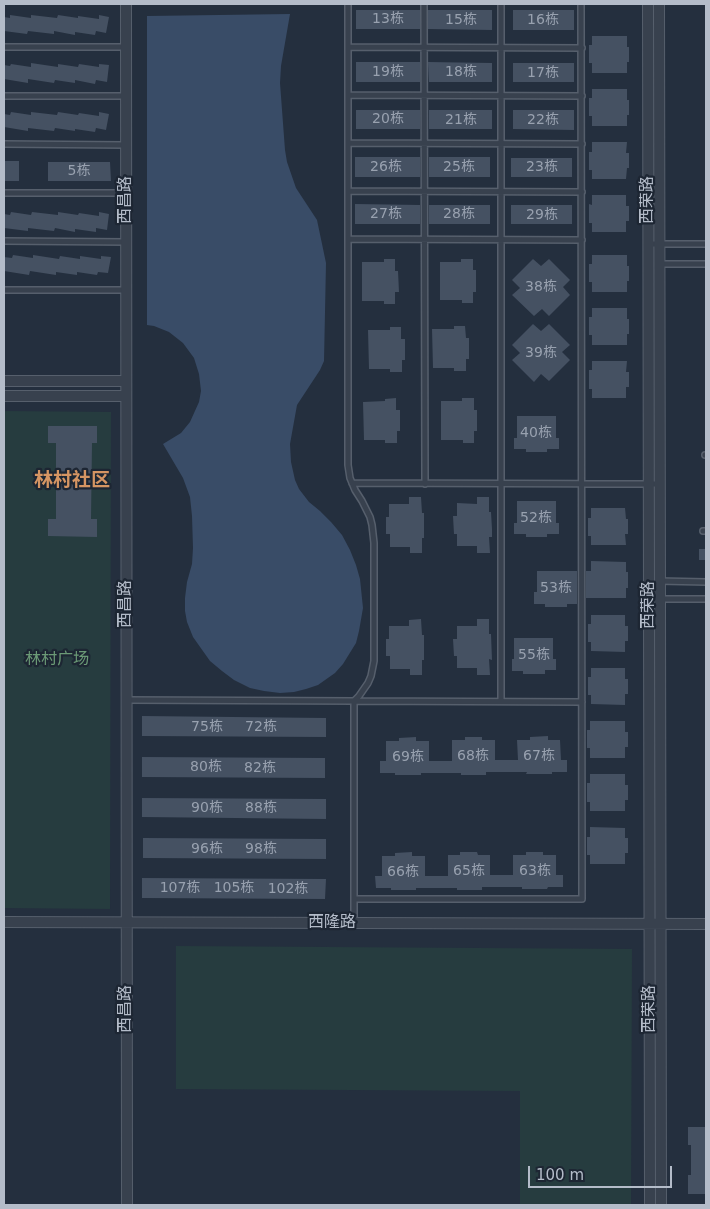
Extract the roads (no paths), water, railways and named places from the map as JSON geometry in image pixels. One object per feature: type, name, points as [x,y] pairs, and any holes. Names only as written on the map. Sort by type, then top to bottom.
[{"type":"street","name":"西昌路","points":[[126,4],[126,1205]]},
{"type":"street","name":"西荣路","points":[[648,4],[650,1205]]},
{"type":"street","name":"西荣路","points":[[659,4],[661,1205]]},
{"type":"street","points":[[4,381],[126,381]]},
{"type":"street","points":[[4,396],[126,396]]},
{"type":"street","name":"西隆路","points":[[4,922],[706,924]]},
{"type":"lane","points":[[348,4],[348,465],[350,478],[370,517],[374,534],[374,662],[368,683],[354,701],[354,923]]},
{"type":"lane","points":[[424,4],[424,484]]},
{"type":"lane","points":[[501,4],[501,701]]},
{"type":"lane","points":[[354,899],[582,900],[582,4]]},
{"type":"lane","points":[[4,47],[126,47]]},
{"type":"lane","points":[[348,48],[582,48]]},
{"type":"lane","points":[[348,95],[582,96]]},
{"type":"lane","points":[[4,96],[126,96]]},
{"type":"lane","points":[[348,143],[582,144]]},
{"type":"lane","points":[[4,144],[126,145]]},
{"type":"lane","points":[[348,191],[582,192]]},
{"type":"lane","points":[[4,193],[126,193]]},
{"type":"lane","points":[[348,239],[582,240]]},
{"type":"lane","points":[[4,242],[126,242]]},
{"type":"lane","points":[[648,244],[706,244]]},
{"type":"lane","points":[[648,264],[706,264]]},
{"type":"lane","points":[[4,290],[126,290]]},
{"type":"lane","points":[[352,483],[660,484]]},
{"type":"lane","points":[[649,581],[706,582]]},
{"type":"lane","points":[[649,599],[706,599]]},
{"type":"lane","points":[[126,700],[582,702]]},
{"type":"water","points":[[290,14],[280,83],[285,150],[296,188],[317,220],[326,263],[324,361],[297,405],[290,444],[291,462],[299,489],[309,502],[342,535],[350,550],[360,579],[363,608],[356,643],[335,673],[318,685],[294,692],[280,693],[250,688],[222,671],[210,661],[193,637],[187,622],[185,598],[192,564],[193,548],[190,497],[183,478],[163,444],[181,433],[190,422],[199,402],[201,391],[199,374],[194,358],[183,343],[169,332],[147,325],[147,16]]},
{"type":"district","name":"林村社区","points":[[72,481]]},
{"type":"park label","name":"林村广场","points":[[57,660]]}]
